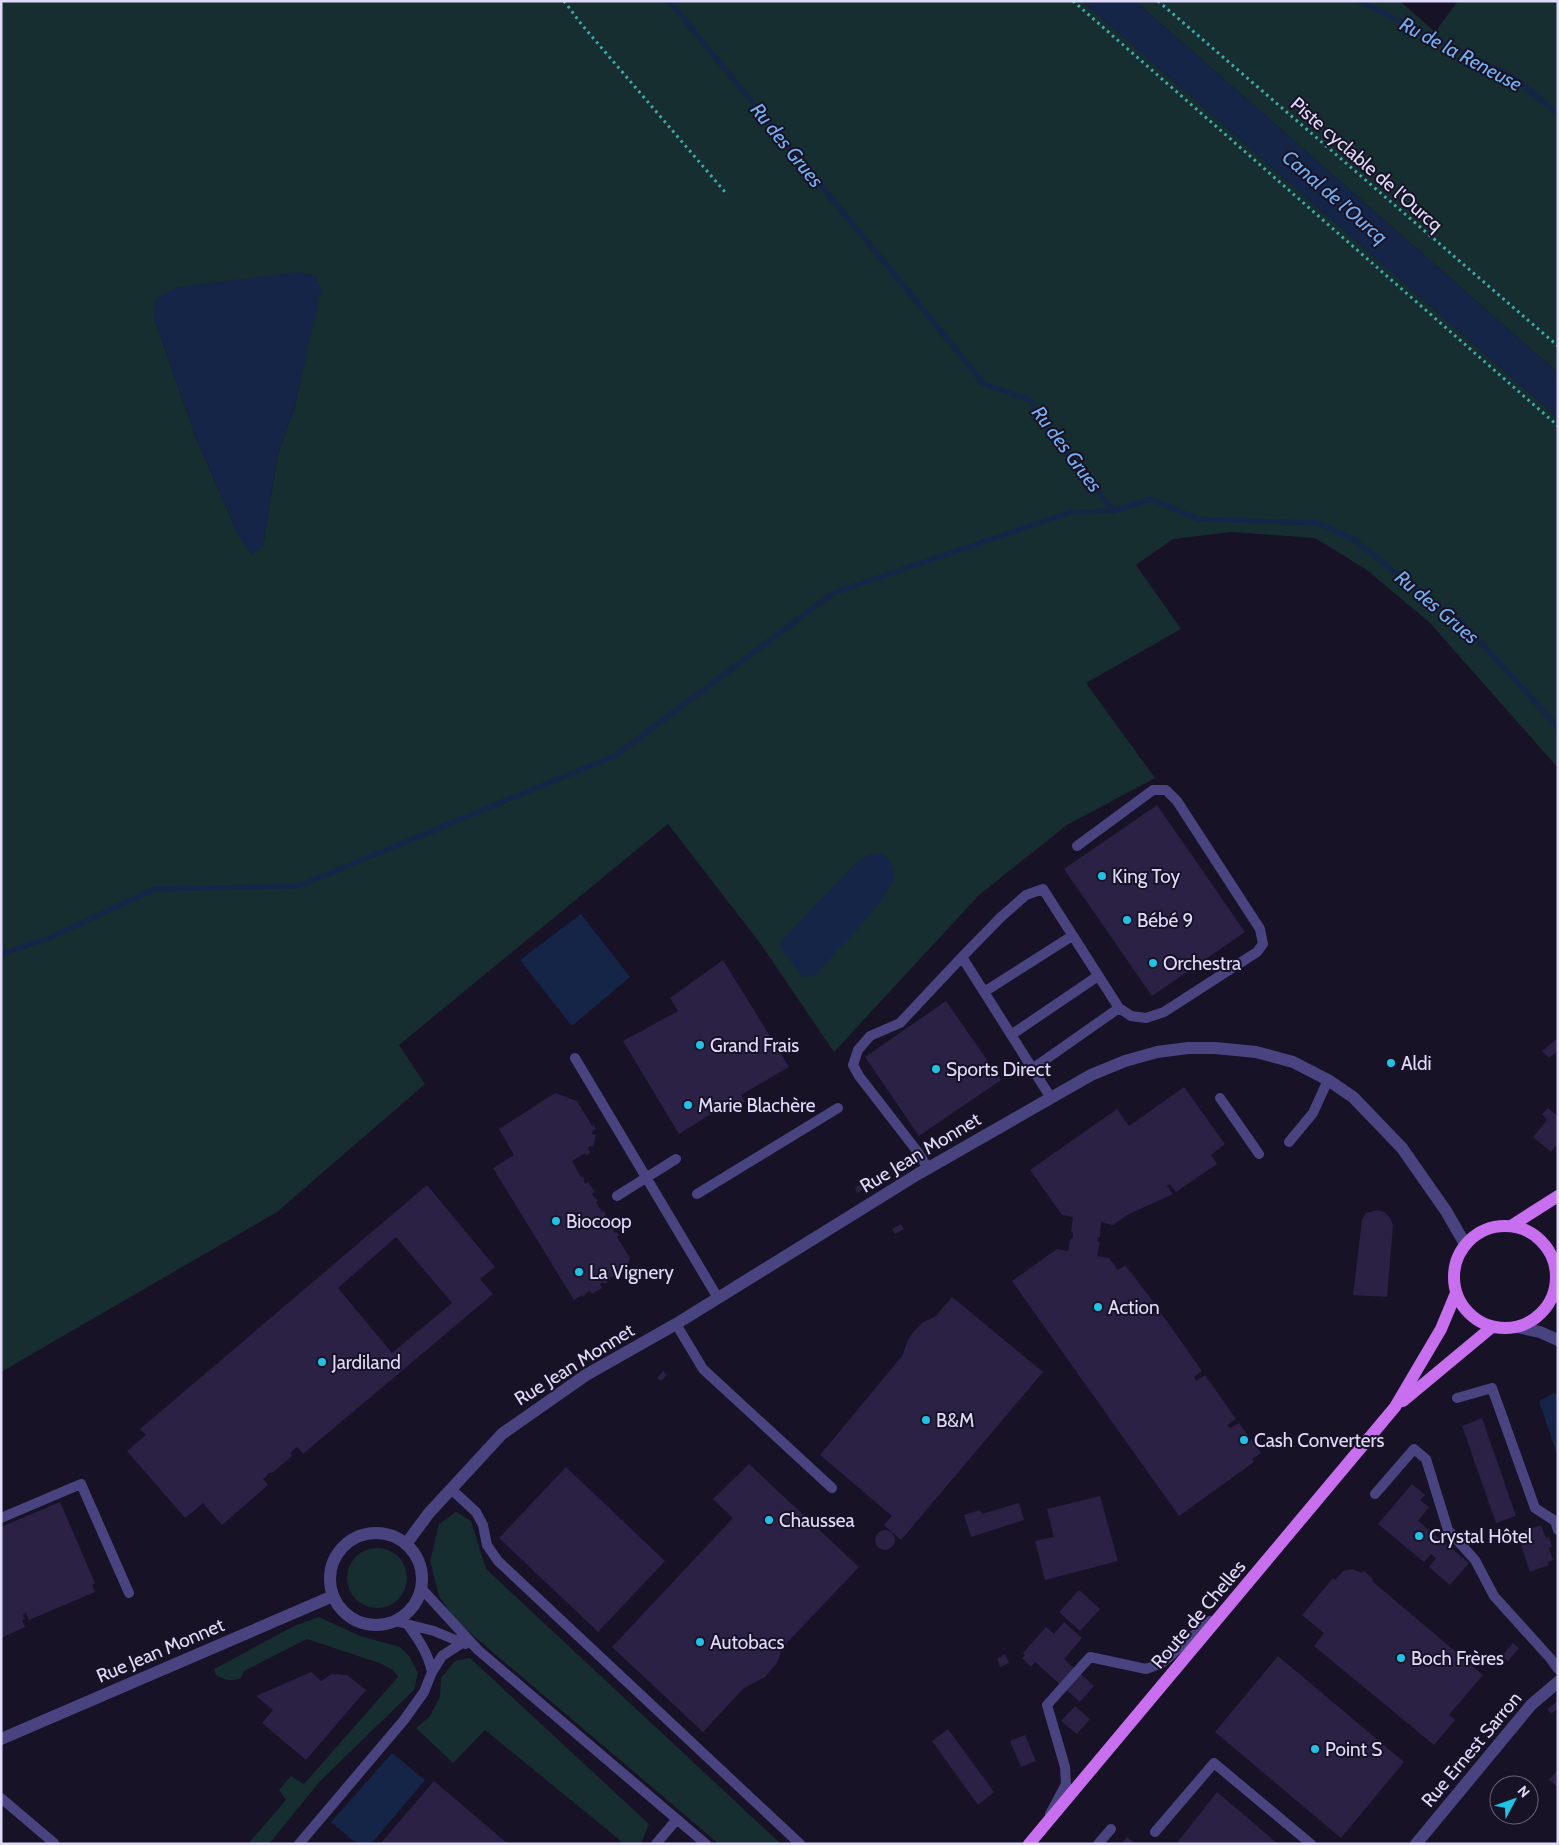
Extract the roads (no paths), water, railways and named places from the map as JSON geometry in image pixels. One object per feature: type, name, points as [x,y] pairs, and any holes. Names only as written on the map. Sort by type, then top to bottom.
[{"type":"main road","points":[[1511,1226],[1558,1196]]},
{"type":"main road","points":[[1494,1226],[1511,1226],[1527,1230],[1541,1240],[1551,1253],[1557,1266],[1557,1282],[1556,1296],[1540,1315],[1529,1323],[1505,1329],[1492,1327],[1480,1322],[1461,1305],[1456,1293],[1454,1267],[1458,1255],[1465,1244],[1478,1233],[1494,1226]]},
{"type":"main road","points":[[1395,1407],[1441,1330],[1456,1293]]},
{"type":"main road","points":[[1395,1407],[1492,1327]]},
{"type":"main road","name":"Route de Chelles","points":[[1029,1844],[1395,1407]]},
{"type":"street","name":"Rue Jean Monnet","points":[[406,1544],[429,1513],[502,1434],[519,1420],[586,1375],[676,1324],[928,1168],[1091,1075],[1125,1061],[1157,1052],[1188,1048],[1215,1048],[1256,1052],[1293,1062],[1328,1080],[1353,1097],[1402,1148],[1446,1211],[1465,1244]]},
{"type":"street","points":[[1517,1327],[1540,1332],[1558,1340]]},
{"type":"street","points":[[369,1534],[388,1535],[406,1544],[414,1553],[420,1564],[421,1588],[418,1599],[402,1623],[366,1624],[352,1619],[341,1609],[333,1596],[330,1582],[331,1568],[336,1555],[345,1544],[356,1537],[369,1534]]},
{"type":"street","name":"Rue Jean Monnet","points":[[1,1739],[333,1596]]},
{"type":"street","name":"Rue Ernest Sarron","points":[[1416,1844],[1531,1705],[1558,1682]]},
{"type":"lane","points":[[928,1168],[918,1151],[858,1076],[854,1065],[858,1050],[870,1036],[900,1023],[1001,917],[1026,895],[1043,889],[1119,1008],[1131,1016],[1146,1018],[1164,1012],[1258,952],[1263,944],[1260,929],[1178,801],[1166,790],[1153,790],[1077,846]]},
{"type":"lane","points":[[984,992],[1072,936]]},
{"type":"lane","points":[[962,958],[1051,1098]]},
{"type":"lane","points":[[1011,1035],[1098,976]]},
{"type":"lane","points":[[1032,1069],[1119,1008]]},
{"type":"lane","points":[[575,1058],[718,1298]]},
{"type":"lane","points":[[1289,1142],[1313,1113],[1328,1080]]},
{"type":"lane","points":[[1220,1098],[1258,1154]]},
{"type":"lane","points":[[697,1194],[838,1108]]},
{"type":"lane","points":[[617,1196],[676,1159]]},
{"type":"lane","points":[[676,1324],[703,1369],[832,1488]]},
{"type":"lane","points":[[1457,1398],[1492,1388],[1535,1508],[1555,1521],[1558,1530]]},
{"type":"lane","points":[[1375,1494],[1414,1449],[1426,1459],[1448,1530],[1475,1560],[1494,1596],[1558,1669]]},
{"type":"lane","points":[[1,1518],[81,1484],[129,1593]]},
{"type":"lane","points":[[452,1490],[476,1512],[483,1525],[487,1545],[498,1561],[800,1844]]},
{"type":"lane","points":[[421,1588],[478,1650],[706,1844]]},
{"type":"lane","points":[[1044,1826],[1066,1784],[1065,1767],[1047,1705],[1090,1657],[1146,1668],[1162,1663],[1235,1600]]},
{"type":"lane","points":[[402,1623],[434,1631],[478,1650]]},
{"type":"lane","points":[[402,1623],[422,1644],[429,1657],[432,1672]]},
{"type":"lane","points":[[300,1844],[404,1720],[424,1692],[432,1672],[442,1656],[462,1643]]},
{"type":"lane","points":[[1155,1832],[1214,1763],[1311,1844]]},
{"type":"lane","points":[[1,1798],[54,1843]]},
{"type":"lane","points":[[656,1844],[677,1819]]},
{"type":"lane","points":[[1098,1844],[1111,1829]]},
{"type":"water","name":"Canal de l'Ourcq","points":[[1082,1],[1135,1],[1558,373],[1558,418]]},
{"type":"water","points":[[299,272],[316,276],[321,290],[295,406],[278,453],[263,547],[251,554],[239,536],[197,440],[154,318],[155,299],[177,287]]},
{"type":"water","points":[[878,853],[885,855],[893,867],[894,876],[891,885],[873,910],[819,971],[813,976],[803,977],[780,947],[781,941],[855,864],[868,855]]},
{"type":"water","points":[[581,914],[630,977],[572,1026],[520,960]]},
{"type":"water","points":[[1554,1393],[1558,1395],[1558,1457],[1539,1401]]},
{"type":"water","points":[[392,1753],[425,1780],[371,1844],[357,1844],[331,1822]]},
{"type":"waterway","name":"Ru des Grues","points":[[669,1],[983,384],[1030,400],[1053,435],[1114,511]]},
{"type":"waterway","name":"Ru de la Reneuse","points":[[1359,1],[1513,77],[1558,114]]},
{"type":"waterway","points":[[1,954],[49,938],[155,889],[299,886],[616,755],[833,593],[1071,512],[1114,511],[1151,499],[1198,519],[1317,523],[1352,538],[1431,601],[1462,622],[1558,727]]},
{"type":"place","name":"King Toy","points":[[1102,876]]},
{"type":"place","name":"Bébé 9","points":[[1127,920]]},
{"type":"place","name":"Orchestra","points":[[1153,963]]},
{"type":"place","name":"Grand Frais","points":[[700,1045]]},
{"type":"place","name":"Aldi","points":[[1391,1063]]},
{"type":"place","name":"Sports Direct","points":[[936,1069]]},
{"type":"place","name":"Marie Blachère","points":[[688,1105]]},
{"type":"place","name":"Biocoop","points":[[556,1221]]},
{"type":"place","name":"La Vignery","points":[[579,1272]]},
{"type":"place","name":"Action","points":[[1098,1307]]},
{"type":"place","name":"Jardiland","points":[[322,1362]]},
{"type":"place","name":"B&M","points":[[926,1420]]},
{"type":"place","name":"Cash Converters","points":[[1244,1440]]},
{"type":"place","name":"Chaussea","points":[[769,1520]]},
{"type":"place","name":"Crystal Hôtel","points":[[1419,1536]]},
{"type":"place","name":"Autobacs","points":[[700,1642]]},
{"type":"place","name":"Boch Frères","points":[[1401,1658]]},
{"type":"place","name":"Point S","points":[[1315,1749]]}]
